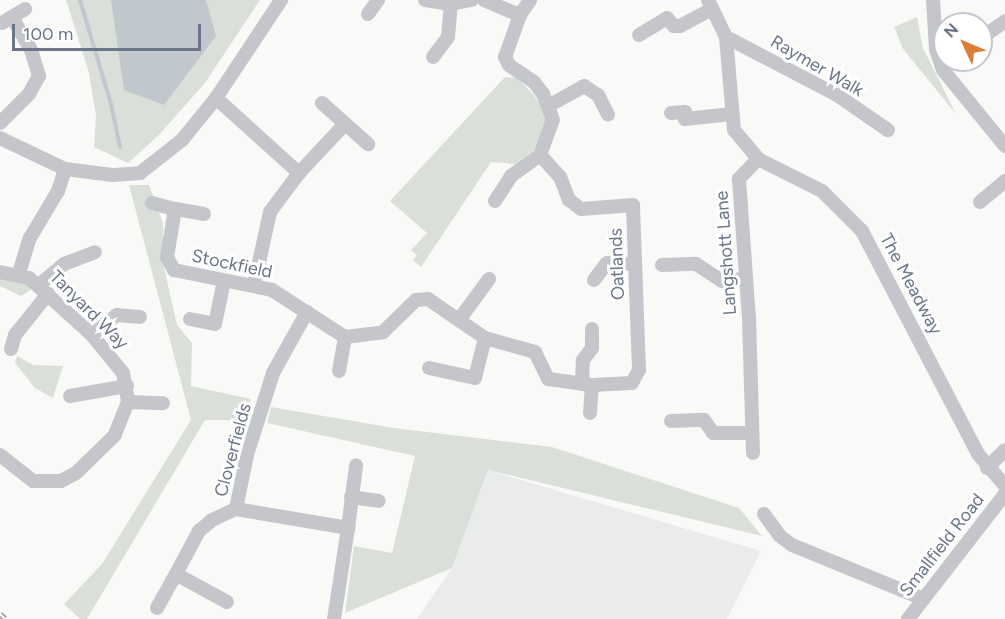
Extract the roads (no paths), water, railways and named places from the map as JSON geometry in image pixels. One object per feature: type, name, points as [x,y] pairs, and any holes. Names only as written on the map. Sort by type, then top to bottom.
[{"type":"street","points":[[0,138],[64,168],[112,175],[140,172],[182,140],[216,98],[281,0]]},
{"type":"street","points":[[368,14],[378,0]]},
{"type":"street","points":[[425,0],[451,4],[472,0]]},
{"type":"street","points":[[484,0],[520,15]]},
{"type":"street","points":[[495,201],[511,176],[540,155],[553,120],[550,105],[534,82],[509,65],[505,57],[520,15],[530,0]]},
{"type":"street","points":[[433,57],[448,37],[451,4]]},
{"type":"street","points":[[639,35],[667,18],[674,26],[680,26],[710,4],[726,37],[734,130],[758,159]]},
{"type":"street","points":[[0,123],[29,94],[39,76],[31,50],[7,20],[25,9]]},
{"type":"street","name":"Raymer Walk","points":[[726,37],[837,95],[888,130]]},
{"type":"street","points":[[948,72],[952,84],[1005,146]]},
{"type":"street","points":[[550,105],[584,86],[598,95],[608,115]]},
{"type":"street","points":[[216,98],[299,173]]},
{"type":"street","points":[[322,103],[369,144]]},
{"type":"street","points":[[671,113],[685,112],[685,120],[732,114]]},
{"type":"street","points":[[254,285],[270,212],[299,173],[345,124]]},
{"type":"street","name":"Oatlands","points":[[540,155],[560,177],[569,200],[581,209],[633,205],[639,370],[632,383],[587,384]]},
{"type":"street","name":"Langshott Lane","points":[[753,453],[746,279],[739,179],[758,159]]},
{"type":"street","name":"The Meadway","points":[[758,159],[822,191],[862,231],[987,468],[1005,486]]},
{"type":"street","points":[[19,273],[30,238],[58,191],[64,168]]},
{"type":"street","points":[[980,202],[1005,181]]},
{"type":"street","points":[[152,203],[204,214]]},
{"type":"street","name":"Stockfield","points":[[175,208],[167,257],[169,265],[174,270],[254,285],[283,294],[345,337]]},
{"type":"street","points":[[10,349],[15,335],[44,289],[64,264],[95,252]]},
{"type":"street","points":[[594,280],[607,263],[635,264]]},
{"type":"street","points":[[662,265],[696,264],[722,281],[746,279]]},
{"type":"street","name":"Tanyard Way","points":[[0,272],[19,273],[44,289],[92,335],[117,361],[127,386],[128,402],[115,435],[76,473],[61,481],[33,481],[0,455]]},
{"type":"street","points":[[459,320],[489,279]]},
{"type":"street","points":[[190,319],[215,324],[224,281]]},
{"type":"street","points":[[339,370],[345,337],[383,332],[421,298],[485,338],[535,352],[548,379],[587,384]]},
{"type":"street","name":"Cloverfields","points":[[307,312],[273,373],[247,455],[236,509],[348,528]]},
{"type":"street","points":[[92,335],[117,315],[140,317]]},
{"type":"street","points":[[590,413],[583,360],[592,348],[592,329]]},
{"type":"street","points":[[0,334],[15,335]]},
{"type":"street","points":[[429,369],[475,378],[485,338]]},
{"type":"street","points":[[70,396],[127,386]]},
{"type":"street","points":[[128,402],[163,402]]},
{"type":"street","points":[[671,421],[704,420],[713,434],[751,433]]},
{"type":"street","points":[[987,468],[1005,450]]},
{"type":"street","points":[[334,619],[356,466]]},
{"type":"street","name":"Smallfield Road","points":[[908,619],[921,598],[1005,494]]},
{"type":"street","points":[[351,497],[379,501]]},
{"type":"street","points":[[158,609],[199,531],[212,520],[236,509]]},
{"type":"street","points":[[764,513],[780,536],[792,545],[921,598]]},
{"type":"street","points":[[176,574],[227,602]]},
{"type":"waterway","points":[[80,0],[111,104],[120,147]]},
{"type":"railway","points":[[0,614],[5,619]]}]
